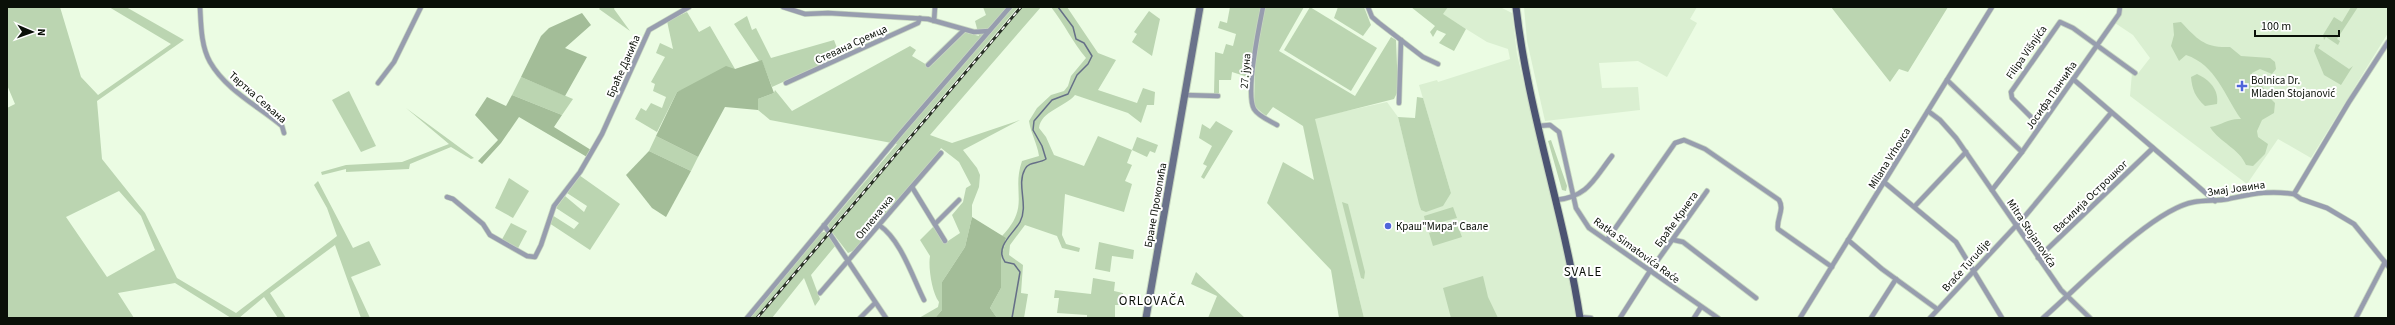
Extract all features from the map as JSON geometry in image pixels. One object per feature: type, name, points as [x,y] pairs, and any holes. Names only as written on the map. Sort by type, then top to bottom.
[{"type":"main road","points":[[1516,7],[1522,51],[1556,200],[1580,317]]},
{"type":"street","name":"Твртка Сељана","points":[[200,7],[203,40],[210,62],[228,83],[282,126],[284,133]]},
{"type":"street","points":[[378,83],[394,62],[421,7]]},
{"type":"street","name":"Браће Дакића","points":[[447,197],[453,199],[483,224],[490,235],[527,256],[534,257],[541,245],[554,206],[585,164],[615,108],[649,30],[688,7]]},
{"type":"street","points":[[785,7],[806,14],[828,13],[920,18],[979,33],[989,31]]},
{"type":"street","points":[[934,21],[935,7]]},
{"type":"street","points":[[747,318],[824,225],[1010,7]]},
{"type":"street","name":"Бране Прокопића","points":[[1146,318],[1200,7]]},
{"type":"street","name":"27. јуна","points":[[1263,7],[1252,74],[1252,101],[1253,108],[1258,113],[1277,125]]},
{"type":"street","points":[[1368,7],[1372,17],[1423,57],[1438,64]]},
{"type":"street","name":"Milana Vrhovca","points":[[1800,318],[1992,7]]},
{"type":"street","name":"Јосифа Панчића","points":[[1992,190],[2022,152],[2096,44],[2119,14],[2120,7]]},
{"type":"street","name":"Стевана Сремца","points":[[786,83],[918,23],[920,18]]},
{"type":"street","name":"Filipa Višnjića","points":[[2040,126],[2012,98],[2010,92],[2015,83],[2060,22],[2068,24],[2096,44]]},
{"type":"street","points":[[928,65],[964,30]]},
{"type":"street","points":[[1399,103],[1401,40]]},
{"type":"street","points":[[2356,318],[2386,264],[2354,224],[2327,208],[2301,200],[2294,194],[2349,102],[2388,42]]},
{"type":"street","points":[[2096,44],[2135,73]]},
{"type":"street","points":[[2073,79],[2215,201]]},
{"type":"street","points":[[1947,80],[2022,152]]},
{"type":"street","points":[[1184,95],[1218,96]]},
{"type":"street","name":"Mitra Stojanovića","points":[[1928,112],[1940,120],[1966,152],[2038,258],[2068,297],[2090,318]]},
{"type":"street","name":"Braće Turudije","points":[[1930,318],[2026,215],[2111,113]]},
{"type":"street","name":"Ratka Simatovića Raće","points":[[1538,126],[1550,125],[1559,132],[1573,198],[1579,213],[1588,228],[1718,318]]},
{"type":"street","points":[[1607,240],[1675,143],[1684,140],[1705,149],[1779,200],[1782,208],[1778,221],[1778,229],[1832,267]]},
{"type":"street","name":"Василија Острошког","points":[[2038,258],[2153,148]]},
{"type":"street","points":[[1915,206],[1966,152]]},
{"type":"street","name":"Опленачка","points":[[820,293],[941,153]]},
{"type":"street","points":[[1556,200],[1573,198],[1586,192],[1612,156]]},
{"type":"street","points":[[1884,182],[1915,206],[1956,242],[2002,318]]},
{"type":"street","points":[[912,186],[945,241]]},
{"type":"street","name":"Браће Крнета","points":[[1620,318],[1650,271],[1674,240],[1707,191]]},
{"type":"street","name":"Змај Јовина","points":[[2043,318],[2157,219],[2194,202],[2215,201],[2258,192],[2294,194]]},
{"type":"street","points":[[936,224],[959,200]]},
{"type":"street","points":[[824,225],[886,318]]},
{"type":"street","points":[[879,225],[886,230],[903,256],[924,300]]},
{"type":"street","points":[[1674,240],[1683,242],[1756,298]]},
{"type":"street","points":[[1848,240],[1896,280],[1937,309]]},
{"type":"street","points":[[1871,318],[1896,280]]},
{"type":"street","points":[[860,318],[875,303]]},
{"type":"street","points":[[1694,318],[1701,307]]},
{"type":"street","points":[[1580,317],[1591,318]]},
{"type":"shaded area","points":[[7,7],[60,7],[81,77],[98,95],[171,44],[109,7],[126,7],[184,40],[97,101],[102,159],[145,213],[177,278],[236,313],[337,236],[327,208],[314,185],[318,181],[353,248],[369,241],[381,265],[351,277],[370,318],[361,318],[335,245],[270,293],[286,318],[278,318],[264,297],[239,318],[231,318],[175,283],[118,293],[134,318],[7,318],[7,108],[15,104],[7,85]],"holes":[[[119,191],[141,216],[155,250],[107,277],[66,217]]]},
{"type":"shaded area","points":[[601,7],[615,7],[614,9],[630,31],[599,9]]},
{"type":"shaded area","points":[[983,7],[1018,7],[830,229],[828,225],[897,144],[770,120],[758,110],[758,99],[774,93],[775,90],[792,111],[910,46],[916,50],[912,56],[927,65],[960,31],[979,36],[975,21],[986,15]]},
{"type":"shaded area","points":[[1022,7],[1041,7],[930,135],[952,143],[1020,120],[963,150],[977,168],[980,175],[979,187],[972,205],[972,217],[965,247],[942,282],[942,310],[935,318],[919,318],[938,307],[939,302],[934,293],[931,280],[930,256],[920,240],[935,225],[945,243],[960,233],[952,215],[963,202],[966,188],[971,185],[959,162],[941,148],[935,158],[857,249],[848,253],[832,232]]},
{"type":"shaded area","points":[[1051,7],[1067,7],[1098,53],[1116,60],[1098,90],[1137,103],[1143,88],[1155,92],[1154,105],[1147,105],[1141,123],[1128,113],[1075,95],[1044,117],[1039,128],[1046,137],[1054,155],[1084,166],[1098,136],[1132,150],[1127,163],[1132,165],[1125,181],[1132,184],[1124,212],[1065,194],[1062,235],[1066,244],[1080,248],[1079,252],[1062,248],[1057,236],[1025,225],[1010,245],[1009,255],[1023,265],[1021,293],[1028,294],[1024,318],[997,318],[990,308],[1001,288],[1001,260],[1006,239],[1002,236],[1016,216],[1019,199],[1019,172],[1022,161],[1039,156],[1029,121],[1037,108],[1051,95],[1064,91],[1068,86],[1071,76],[1086,58]]},
{"type":"shaded area","points":[[1230,7],[1262,7],[1251,78],[1232,72],[1231,80],[1219,80],[1219,93],[1214,93],[1215,52],[1223,54],[1226,44],[1233,46],[1236,34],[1218,28],[1220,21],[1227,23]]},
{"type":"shaded area","points":[[1265,7],[1304,7],[1279,51],[1355,96],[1391,37],[1396,40],[1398,91],[1394,99],[1315,119],[1364,318],[1339,318],[1331,270],[1267,203],[1283,162],[1314,180],[1303,126],[1273,107],[1266,116],[1254,106],[1255,64]]},
{"type":"shaded area","points":[[1310,7],[1377,48],[1351,91],[1284,50]]},
{"type":"shaded area","points":[[1338,7],[1364,7],[1371,25],[1363,36],[1334,18]]},
{"type":"shaded area","points":[[1411,7],[1448,7],[1443,14],[1466,29],[1454,51],[1439,43],[1446,34],[1437,30],[1433,37],[1430,32],[1435,26]]},
{"type":"shaded area","points":[[1448,7],[1500,7],[1512,13],[1517,54],[1565,259],[1577,318],[1364,318],[1314,118],[1387,102],[1398,117],[1421,210],[1451,193],[1419,85],[1437,80],[1438,82],[1510,59],[1508,49],[1487,42],[1442,14]]},
{"type":"shaded area","points":[[1524,7],[1697,7],[1690,19],[1697,23],[1667,77],[1638,61],[1599,63],[1602,88],[1638,87],[1640,110],[1545,121],[1527,41]]},
{"type":"shaded area","points":[[1831,7],[1948,7],[1908,72],[1899,69],[1890,82]]},
{"type":"shaded area","name":"Bolnica Dr. Mladen Stojanović","points":[[2122,7],[2388,7],[2388,33],[2311,158],[2278,139],[2247,184],[2130,96],[2132,73],[2136,76],[2150,58],[2133,35],[2115,23],[2122,12]]},
{"type":"shaded area","points":[[2351,7],[2358,7],[2337,39],[2340,41],[2338,45],[2326,37],[2324,40],[2323,35],[2334,17],[2342,22]]},
{"type":"shaded area","points":[[1149,11],[1160,19],[1152,56],[1132,42],[1137,34],[1134,32]]},
{"type":"shaded area","points":[[687,12],[699,32],[710,26],[735,69],[677,92],[657,132],[635,119],[641,108],[646,111],[651,103],[662,108],[666,97],[653,91],[655,84],[651,82],[665,57],[656,53],[660,43],[673,49],[667,21]]},
{"type":"shaded area","points":[[582,13],[591,25],[565,48],[587,57],[565,96],[521,77],[541,36],[549,28]]},
{"type":"shaded area","points":[[747,16],[752,30],[756,28],[771,58],[834,40],[840,56],[772,87],[762,61],[759,61],[734,24]]},
{"type":"shaded area","points":[[2181,22],[2202,42],[2214,46],[2230,47],[2241,56],[2270,58],[2275,62],[2276,69],[2272,74],[2260,69],[2252,73],[2251,81],[2262,85],[2267,95],[2275,103],[2274,113],[2262,120],[2257,131],[2258,137],[2268,144],[2265,154],[2253,166],[2246,165],[2239,154],[2214,133],[2210,127],[2241,119],[2212,73],[2205,66],[2186,55],[2179,61],[2171,46],[2174,35],[2173,23]]},
{"type":"shaded area","points":[[2316,44],[2320,45],[2318,48],[2349,69],[2353,66],[2341,85],[2324,75],[2314,51]]},
{"type":"shaded area","points":[[762,60],[774,93],[758,99],[758,110],[725,107],[698,157],[656,136],[677,92],[726,66],[735,69]]},
{"type":"shaded area","points":[[2197,74],[2210,82],[2213,86],[2217,94],[2217,104],[2205,106],[2196,96],[2191,77]]},
{"type":"shaded area","points":[[521,77],[573,99],[562,115],[512,95]]},
{"type":"shaded area","points":[[349,91],[376,146],[361,152],[332,100]]},
{"type":"shaded area","points":[[512,95],[562,115],[554,127],[591,150],[587,157],[519,117],[501,143],[482,164],[478,161],[498,140],[475,115],[487,97],[506,106]]},
{"type":"shaded area","points":[[1417,97],[1423,98],[1451,193],[1443,206],[1426,212],[1421,210],[1419,204],[1398,117],[1415,118]]},
{"type":"shaded area","points":[[406,108],[474,158],[471,159],[451,147],[410,164],[409,169],[346,172],[346,169],[322,175],[321,172],[346,165],[402,162],[449,144]]},
{"type":"shaded area","points":[[1216,121],[1233,131],[1204,179],[1201,177],[1207,166],[1203,164],[1212,146],[1199,138],[1202,124],[1210,129]]},
{"type":"shaded area","points":[[656,136],[698,157],[691,171],[649,151]]},
{"type":"shaded area","points":[[1137,137],[1158,145],[1155,153],[1150,151],[1147,157],[1132,150]]},
{"type":"shaded area","points":[[1551,140],[1567,186],[1566,191],[1562,190],[1548,141]]},
{"type":"shaded area","points":[[649,151],[691,171],[666,217],[652,208],[626,175]]},
{"type":"shaded area","points":[[579,175],[620,204],[590,250],[549,223],[552,215],[574,229],[579,223],[556,208],[565,196],[584,212],[587,206],[567,193]]},
{"type":"shaded area","points":[[509,178],[529,191],[513,218],[495,208]]},
{"type":"shaded area","points":[[1342,202],[1348,204],[1365,272],[1364,279],[1361,278]]},
{"type":"shaded area","points":[[1453,207],[1457,218],[1426,226],[1424,216]]},
{"type":"shaded area","points":[[972,217],[1006,238],[1001,260],[1001,288],[990,308],[997,318],[935,318],[942,310],[942,282],[965,247]]},
{"type":"shaded area","points":[[511,223],[527,231],[516,252],[500,243]]},
{"type":"shaded area","points":[[1457,224],[1462,237],[1433,246],[1429,233]]},
{"type":"shaded area","points":[[820,233],[827,233],[755,318],[750,318]]},
{"type":"shaded area","points":[[829,235],[836,245],[811,275],[820,299],[815,306],[804,278],[772,318],[759,318]]},
{"type":"shaded area","points":[[1099,242],[1134,250],[1133,259],[1112,256],[1110,272],[1095,269]]},
{"type":"shaded area","points":[[1196,272],[1245,318],[1208,318],[1217,296],[1191,284]]},
{"type":"shaded area","points":[[1483,276],[1488,297],[1498,318],[1451,318],[1443,288]]},
{"type":"shaded area","points":[[1093,278],[1115,282],[1114,291],[1123,293],[1122,305],[1115,305],[1115,318],[1087,318],[1087,315],[1057,313],[1059,298],[1054,298],[1055,290],[1091,294]]},
{"type":"waterway","points":[[1012,318],[1020,272],[1014,264],[1005,262],[1002,256],[1002,251],[1006,240],[1020,222],[1022,215],[1022,182],[1025,169],[1029,165],[1046,159],[1042,146],[1033,130],[1034,121],[1052,100],[1068,94],[1077,75],[1088,64],[1092,56],[1084,43],[1076,39],[1073,27],[1058,7]]},
{"type":"railway","points":[[757,318],[1021,7]]},
{"type":"place","name":"Bolnica Dr. Mladen Stojanović","points":[[2242,86]]},
{"type":"place","name":"Краш\"Мира\" Свале","points":[[1388,226]]},
{"type":"district","name":"SVALE","points":[[1583,271]]},
{"type":"district","name":"ORLOVAČA","points":[[1152,300]]}]
